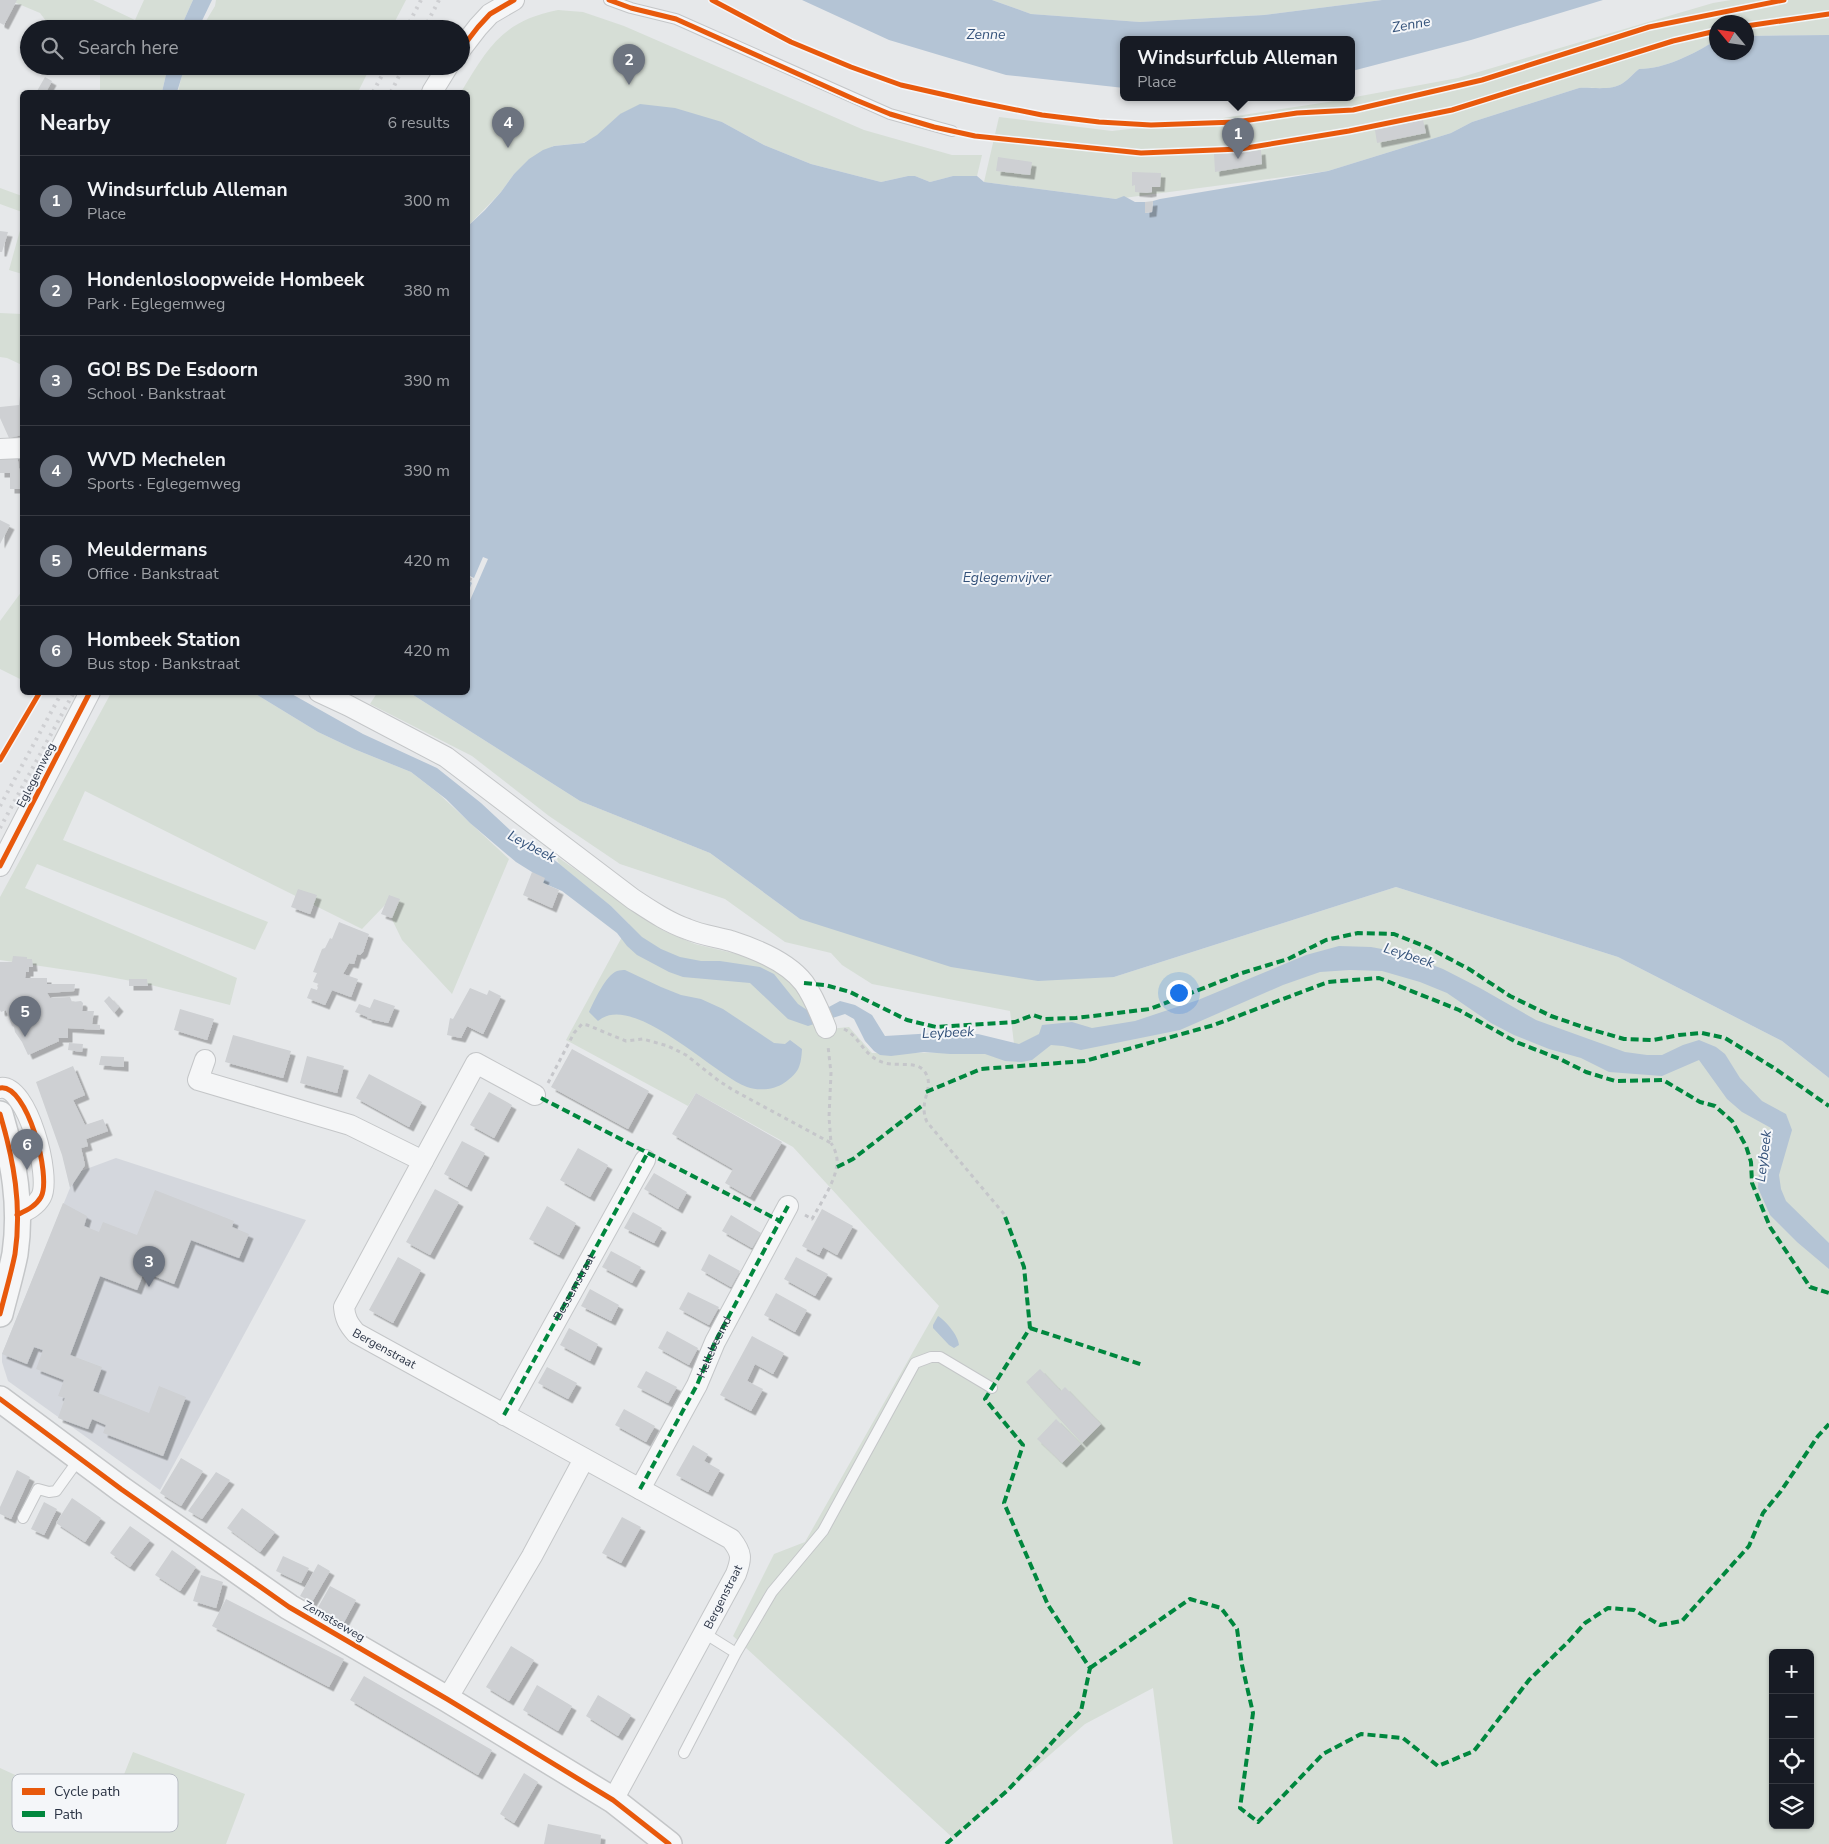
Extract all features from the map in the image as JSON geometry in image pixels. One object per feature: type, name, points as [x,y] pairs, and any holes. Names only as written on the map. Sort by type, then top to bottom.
[{"type":"street","points":[[470,37],[490,14],[514,0]]},
{"type":"street","points":[[433,90],[442,75]]},
{"type":"street","points":[[0,449],[20,448]]},
{"type":"street","name":"Eglegemweg","points":[[0,866],[88,695]]},
{"type":"street","points":[[325,695],[446,758],[633,899],[662,918],[688,930],[734,942],[769,957],[792,971],[804,983],[815,1001],[826,1028]]},
{"type":"street","points":[[205,1060],[198,1080],[350,1125],[423,1161]]},
{"type":"street","name":"Bergenstraat","points":[[535,1095],[476,1063],[344,1307],[349,1325],[356,1333],[731,1540],[738,1549],[741,1561],[736,1574],[613,1800]]},
{"type":"street","points":[[0,1088],[13,1091],[22,1103],[33,1126],[42,1157],[45,1185],[42,1196],[34,1206],[18,1215]]},
{"type":"street","points":[[0,1114],[18,1190],[15,1254],[0,1314]]},
{"type":"street","name":"Bessemstraat","points":[[504,1415],[645,1160]]},
{"type":"street","name":"Hellebeemd","points":[[640,1489],[696,1386],[715,1342],[788,1206]]},
{"type":"street","name":"Zemstseweg","points":[[0,1399],[79,1459],[289,1607],[613,1800],[669,1844]]},
{"type":"street","points":[[447,1700],[532,1556],[584,1459]]},
{"type":"lane","points":[[609,0],[631,8],[676,19],[890,114],[952,131]]},
{"type":"lane","points":[[684,1753],[736,1653],[772,1592],[823,1531],[915,1364],[931,1356],[940,1357],[992,1388]]},
{"type":"lane","points":[[23,1518],[38,1488],[49,1492],[56,1490],[79,1459]]},
{"type":"lane","points":[[704,1633],[736,1653]]},
{"type":"path","points":[[535,1095],[541,1098],[574,1033],[582,1024],[626,1041],[643,1039],[668,1046],[686,1055],[733,1090],[831,1143]]},
{"type":"path","points":[[788,1206],[812,1219],[830,1187],[837,1167],[836,1154],[831,1143],[828,1117],[831,1073],[826,1028],[840,1027],[850,1032],[863,1049],[876,1059],[887,1064],[917,1066],[924,1070],[928,1079],[923,1114],[927,1122],[1004,1214]]},
{"type":"shaded area","points":[[9,0],[93,0],[135,20],[45,20],[40,13]]},
{"type":"shaded area","points":[[144,0],[193,0],[184,20],[135,20]]},
{"type":"shaded area","points":[[216,0],[406,0],[396,20],[206,20],[215,6]]},
{"type":"shaded area","points":[[992,0],[1382,0],[1264,15],[1140,22],[1031,14]]},
{"type":"shaded area","points":[[1731,0],[1829,0],[1829,35],[1754,36],[1754,15],[1709,15],[1709,44],[1669,64],[1639,69],[1618,85],[1608,88],[1579,88],[1472,122],[1451,133],[1328,171],[1116,199],[984,182],[999,117],[1112,131],[1223,118],[1333,101],[1355,101],[1355,97],[1458,78],[1713,3]]},
{"type":"shaded area","points":[[558,10],[583,12],[624,26],[864,130],[952,155],[982,155],[977,176],[953,176],[930,182],[915,176],[908,176],[881,182],[811,164],[764,145],[722,122],[620,114],[597,136],[583,143],[553,146],[514,174],[501,192],[470,224],[470,90],[462,90],[480,62],[499,39],[523,21]]},
{"type":"shaded area","points":[[100,75],[166,75],[162,90],[100,90]]},
{"type":"shaded area","points":[[182,75],[366,75],[359,90],[178,90]]},
{"type":"shaded area","points":[[0,188],[20,195],[20,211],[0,204]]},
{"type":"shaded area","points":[[20,230],[20,273],[9,270]]},
{"type":"shaded area","points":[[0,313],[20,314],[20,364],[0,357]]},
{"type":"shaded area","points":[[20,594],[20,679],[0,669],[0,621]]},
{"type":"shaded area","points":[[110,695],[257,695],[318,732],[411,772],[438,793],[509,859],[452,994],[402,940],[385,905],[362,929],[85,791],[63,840],[268,922],[255,950],[37,864],[25,888],[237,978],[230,1005],[147,984],[0,960],[0,897]]},
{"type":"shaded area","points":[[376,695],[413,695],[580,801],[710,853],[800,919],[1114,977],[1396,887],[1618,957],[1782,1041],[1829,1078],[1829,1844],[1173,1844],[1153,1688],[1085,1724],[954,1839],[733,1636],[774,1554],[805,1542],[939,1306],[793,1147],[696,1093],[688,1106],[566,1040],[629,924],[612,907],[559,864],[556,856],[664,931],[695,944],[745,956],[784,976],[806,995],[819,1030],[849,1027],[872,1053],[1015,1052],[1010,1011],[872,984],[842,965],[831,953],[785,942],[725,899],[620,864],[549,816],[472,756],[370,704]]},
{"type":"shaded area","points":[[116,1158],[306,1220],[160,1490],[8,1381],[2,1362],[2,1354],[70,1188],[81,1171]]},
{"type":"shaded area","points":[[133,1752],[245,1794],[226,1844],[0,1844],[0,1768],[13,1774],[12,1832],[178,1832],[178,1774],[124,1774]]},
{"type":"water","points":[[193,0],[212,0],[202,20],[184,20]]},
{"type":"water","name":"Zenne","points":[[802,0],[992,0],[1031,14],[1140,22],[1264,15],[1382,0],[1603,0],[1471,40],[1355,70],[1355,36],[1120,36],[1120,88],[1006,75],[889,40]]},
{"type":"water","name":"Eglegemvijver","points":[[1829,35],[1829,1078],[1782,1041],[1618,957],[1396,887],[1114,977],[1038,981],[951,967],[800,919],[710,853],[580,801],[413,695],[470,695],[470,224],[501,192],[514,174],[529,159],[543,150],[554,146],[584,143],[597,135],[620,114],[640,104],[675,108],[722,122],[764,145],[811,164],[881,182],[908,176],[915,176],[930,182],[953,176],[977,176],[984,182],[1116,199],[1124,196],[1135,202],[1145,202],[1145,213],[1152,212],[1153,201],[1160,199],[1328,171],[1451,133],[1472,122],[1579,88],[1613,87],[1625,81],[1639,69],[1669,64],[1709,44],[1709,60],[1754,60],[1754,36]]},
{"type":"water","points":[[166,75],[182,75],[178,90],[162,90]]},
{"type":"water","name":"Leybeek","points":[[257,695],[294,695],[363,734],[437,768],[481,803],[510,830],[557,862],[611,906],[642,937],[661,949],[680,957],[701,961],[720,961],[760,967],[774,974],[798,1004],[807,1010],[827,1008],[840,1001],[855,1005],[872,1015],[885,1036],[935,1033],[952,1035],[978,1034],[1019,1044],[1039,1034],[1042,1025],[1072,1022],[1092,1028],[1135,1021],[1198,1000],[1306,955],[1339,946],[1371,947],[1398,952],[1443,969],[1536,1020],[1625,1052],[1662,1055],[1699,1040],[1716,1047],[1725,1054],[1740,1078],[1762,1101],[1786,1114],[1792,1130],[1779,1175],[1781,1189],[1786,1201],[1829,1243],[1829,1269],[1797,1242],[1770,1215],[1758,1188],[1759,1173],[1771,1128],[1742,1112],[1727,1099],[1699,1060],[1662,1076],[1609,1072],[1581,1058],[1549,1049],[1514,1035],[1491,1023],[1447,993],[1420,982],[1382,971],[1350,970],[1320,972],[1283,985],[1180,1030],[1081,1050],[1051,1045],[1032,1060],[1022,1062],[1005,1061],[985,1054],[924,1052],[891,1056],[880,1055],[865,1041],[854,1019],[845,1014],[808,1026],[788,1019],[750,983],[683,977],[669,972],[637,955],[617,933],[562,891],[543,883],[532,872],[516,862],[470,823],[446,799],[411,772],[318,732]]},
{"type":"water","points":[[625,970],[681,995],[701,999],[723,1009],[774,1043],[785,1044],[790,1040],[802,1049],[798,1069],[793,1076],[776,1087],[766,1089],[751,1088],[733,1079],[652,1026],[631,1017],[613,1015],[598,1021],[589,1012],[597,995],[613,973]]},
{"type":"water","points":[[938,1316],[951,1329],[959,1345],[954,1348],[949,1345],[933,1328]]},
{"type":"pier","points":[[483,557],[488,559],[470,600],[472,583],[470,582],[470,576],[474,578]]},
{"type":"building","points":[[0,0],[17,0],[4,25],[0,23]]},
{"type":"building","points":[[45,77],[52,81],[47,90],[38,90]]},
{"type":"building","points":[[1423,120],[1426,133],[1377,143],[1375,130]]},
{"type":"building","points":[[1261,150],[1262,164],[1215,172],[1214,153],[1233,151],[1233,154]]},
{"type":"building","points":[[998,157],[1032,162],[1030,175],[996,171]]},
{"type":"building","points":[[1132,172],[1161,173],[1160,187],[1152,187],[1152,192],[1147,193],[1135,192],[1135,185],[1132,186]]},
{"type":"building","points":[[1153,201],[1152,212],[1145,213],[1145,202]]},
{"type":"building","points":[[0,231],[8,232],[2,252],[0,252]]},
{"type":"building","points":[[20,395],[20,435],[9,438],[0,418],[0,407],[19,405]]},
{"type":"building","points":[[0,454],[17,454],[20,489],[10,489],[10,473],[0,473]]},
{"type":"building","points":[[0,520],[10,525],[0,544]]},
{"type":"building","points":[[532,872],[545,878],[543,883],[559,890],[552,908],[523,895]]},
{"type":"building","points":[[298,889],[317,895],[310,914],[291,907]]},
{"type":"building","points":[[389,895],[400,899],[392,918],[381,914]]},
{"type":"building","points":[[339,922],[369,934],[363,952],[360,955],[357,954],[354,964],[349,963],[343,974],[358,979],[351,997],[332,990],[325,1005],[307,998],[311,988],[317,990],[319,984],[313,982],[317,973],[313,972],[322,949],[325,948],[330,938],[332,939]]},
{"type":"building","points":[[13,956],[32,959],[33,967],[29,967],[29,972],[26,972],[25,978],[47,978],[47,984],[75,984],[74,991],[47,993],[50,998],[70,997],[72,1002],[81,1001],[83,1003],[82,1011],[94,1011],[92,1024],[100,1025],[100,1030],[68,1028],[68,1038],[58,1038],[59,1041],[28,1055],[12,1026],[6,1010],[1,1012],[0,1010],[0,962],[12,962]]},
{"type":"building","points":[[129,979],[147,979],[148,986],[129,986]]},
{"type":"building","points":[[470,988],[487,995],[489,990],[501,996],[483,1034],[467,1026],[461,1038],[447,1035],[450,1018],[453,1019]]},
{"type":"building","points":[[109,996],[119,1007],[114,1013],[104,1001]]},
{"type":"building","points":[[374,999],[395,1006],[388,1023],[367,1018],[355,1012],[359,1004],[370,1008]]},
{"type":"building","points":[[180,1009],[214,1019],[207,1040],[174,1030]]},
{"type":"building","points":[[233,1035],[291,1051],[283,1078],[225,1062]]},
{"type":"building","points":[[69,1043],[83,1044],[82,1052],[68,1050]]},
{"type":"building","points":[[572,1049],[649,1091],[628,1129],[551,1087]]},
{"type":"building","points":[[101,1056],[124,1057],[124,1067],[99,1065]]},
{"type":"building","points":[[307,1056],[344,1066],[337,1093],[300,1083]]},
{"type":"building","points":[[73,1066],[85,1095],[73,1100],[85,1125],[103,1119],[108,1131],[86,1139],[88,1146],[81,1148],[85,1165],[70,1188],[62,1155],[36,1082]]},
{"type":"building","points":[[369,1074],[422,1102],[409,1127],[356,1098]]},
{"type":"building","points":[[489,1092],[512,1105],[494,1138],[470,1125]]},
{"type":"building","points":[[696,1093],[782,1142],[750,1197],[725,1183],[733,1169],[672,1134]]},
{"type":"building","points":[[462,1141],[485,1153],[467,1187],[444,1174]]},
{"type":"building","points":[[578,1148],[608,1165],[590,1197],[560,1180]]},
{"type":"building","points":[[654,1173],[687,1192],[678,1209],[644,1189]]},
{"type":"building","points":[[435,1189],[459,1202],[430,1255],[406,1242]]},
{"type":"building","points":[[155,1190],[234,1221],[232,1227],[249,1234],[239,1258],[191,1240],[174,1284],[144,1272],[137,1290],[100,1276],[70,1355],[102,1367],[93,1391],[149,1413],[159,1386],[186,1397],[163,1456],[103,1433],[106,1425],[92,1419],[88,1429],[58,1418],[65,1398],[58,1396],[64,1380],[36,1369],[43,1350],[34,1347],[27,1364],[2,1354],[63,1203],[87,1216],[84,1226],[99,1232],[103,1222],[137,1235]]},
{"type":"building","points":[[547,1206],[576,1223],[559,1255],[529,1239]]},
{"type":"building","points":[[822,1209],[853,1226],[837,1255],[823,1247],[819,1255],[802,1246]]},
{"type":"building","points":[[633,1212],[662,1228],[654,1243],[624,1228]]},
{"type":"building","points":[[731,1215],[761,1233],[752,1248],[722,1231]]},
{"type":"building","points":[[611,1251],[641,1267],[632,1283],[602,1267]]},
{"type":"building","points":[[709,1254],[740,1271],[731,1287],[701,1270]]},
{"type":"building","points":[[398,1257],[421,1270],[393,1323],[369,1310]]},
{"type":"building","points":[[796,1257],[828,1274],[815,1296],[784,1279]]},
{"type":"building","points":[[590,1289],[619,1305],[611,1321],[581,1306]]},
{"type":"building","points":[[688,1292],[719,1307],[709,1325],[679,1309]]},
{"type":"building","points":[[776,1293],[807,1310],[795,1332],[764,1315]]},
{"type":"building","points":[[569,1328],[598,1344],[590,1361],[560,1345]]},
{"type":"building","points":[[667,1331],[698,1348],[689,1365],[658,1348]]},
{"type":"building","points":[[752,1336],[784,1353],[773,1374],[755,1364],[747,1381],[763,1389],[751,1411],[720,1395]]},
{"type":"building","points":[[547,1367],[577,1383],[568,1399],[538,1383]]},
{"type":"building","points":[[1040,1369],[1061,1391],[1065,1387],[1101,1424],[1082,1443],[1026,1382]]},
{"type":"building","points":[[646,1371],[677,1387],[668,1403],[637,1387]]},
{"type":"building","points":[[624,1409],[655,1426],[646,1442],[615,1425]]},
{"type":"building","points":[[1056,1419],[1081,1444],[1062,1463],[1037,1439]]},
{"type":"building","points":[[693,1445],[708,1454],[704,1461],[720,1470],[708,1492],[676,1475]]},
{"type":"building","points":[[181,1458],[203,1471],[181,1506],[160,1493]]},
{"type":"building","points":[[17,1470],[30,1477],[11,1519],[0,1514],[0,1507]]},
{"type":"building","points":[[216,1472],[230,1480],[202,1519],[188,1511]]},
{"type":"building","points":[[72,1498],[101,1518],[85,1542],[56,1523]]},
{"type":"building","points":[[44,1502],[57,1509],[44,1535],[31,1529]]},
{"type":"building","points":[[242,1508],[275,1532],[260,1552],[227,1528]]},
{"type":"building","points":[[622,1517],[641,1527],[621,1563],[602,1553]]},
{"type":"building","points":[[130,1526],[150,1540],[130,1567],[110,1553]]},
{"type":"building","points":[[172,1550],[196,1567],[180,1591],[155,1575]]},
{"type":"building","points":[[283,1556],[309,1568],[301,1583],[276,1571]]},
{"type":"building","points":[[318,1564],[330,1571],[312,1602],[300,1596]]},
{"type":"building","points":[[201,1575],[223,1582],[216,1608],[193,1601]]},
{"type":"building","points":[[330,1586],[356,1600],[343,1624],[317,1609]]},
{"type":"building","points":[[226,1599],[344,1659],[329,1687],[212,1626]]},
{"type":"building","points":[[511,1646],[534,1660],[509,1701],[486,1687]]},
{"type":"building","points":[[364,1676],[492,1750],[478,1775],[350,1700]]},
{"type":"building","points":[[537,1685],[572,1706],[558,1731],[523,1710]]},
{"type":"building","points":[[598,1695],[631,1715],[618,1736],[586,1716]]},
{"type":"building","points":[[524,1773],[538,1782],[514,1823],[500,1814]]},
{"type":"building","points":[[548,1824],[601,1835],[600,1844],[544,1844]]},
{"type":"railway","points":[[411,20],[421,0]]},
{"type":"railway","points":[[429,20],[439,0]]},
{"type":"railway","points":[[374,90],[382,75]]},
{"type":"railway","points":[[392,90],[400,75]]},
{"type":"railway","points":[[0,806],[60,695]]},
{"type":"railway","points":[[0,828],[72,695]]},
{"type":"marked path","points":[[804,983],[825,985],[850,992],[907,1020],[936,1027],[1015,1022],[1033,1015],[1045,1019],[1076,1018],[1150,1009],[1242,973],[1288,959],[1326,940],[1358,933],[1394,934],[1429,948],[1469,969],[1510,996],[1551,1016],[1586,1028],[1624,1039],[1653,1040],[1702,1033],[1725,1038],[1774,1068],[1829,1106]]},
{"type":"marked path","points":[[926,1092],[981,1069],[1085,1061],[1214,1025],[1328,982],[1379,978],[1459,1010],[1516,1042],[1560,1059],[1586,1072],[1615,1081],[1663,1080],[1700,1102],[1715,1106],[1732,1121],[1746,1146],[1751,1162],[1752,1183],[1770,1227],[1810,1287],[1829,1293]]},
{"type":"marked path","points":[[541,1098],[780,1221]]},
{"type":"marked path","points":[[837,1167],[853,1159],[923,1105]]},
{"type":"marked path","points":[[504,1415],[647,1154]]},
{"type":"marked path","points":[[640,1489],[697,1385],[715,1342],[788,1206]]},
{"type":"marked path","points":[[946,1844],[1009,1789],[1081,1711],[1090,1668],[1048,1605],[1004,1503],[1023,1445],[985,1399],[1030,1328],[1024,1267],[1004,1214]]},
{"type":"marked path","points":[[1030,1328],[1143,1365]]},
{"type":"marked path","points":[[1090,1668],[1190,1599],[1221,1608],[1237,1629],[1242,1665],[1253,1713],[1240,1808],[1258,1822],[1323,1754],[1361,1734],[1403,1738],[1438,1766],[1474,1751],[1529,1680],[1585,1623],[1608,1608],[1634,1610],[1660,1625],[1682,1621],[1749,1546],[1763,1513],[1781,1491],[1818,1436],[1829,1424]]},
{"type":"cycle path","points":[[470,37],[490,14],[514,0]]},
{"type":"cycle path","points":[[609,0],[631,8],[676,19],[856,100],[890,114],[934,127],[975,136],[1141,153],[1240,149],[1349,131],[1452,110],[1673,41],[1709,33]]},
{"type":"cycle path","points":[[712,0],[791,42],[901,85],[1042,115],[1099,122],[1151,125],[1236,122],[1297,113],[1353,110],[1482,80],[1649,27],[1784,0]]},
{"type":"cycle path","points":[[1754,25],[1829,14]]},
{"type":"cycle path","points":[[0,760],[38,695]]},
{"type":"cycle path","points":[[0,866],[88,695]]},
{"type":"cycle path","points":[[0,1088],[10,1090],[28,1115],[35,1133],[43,1171],[44,1186],[41,1197],[34,1205],[17,1215]]},
{"type":"cycle path","points":[[0,1114],[13,1166],[18,1218],[15,1254],[0,1314]]},
{"type":"cycle path","points":[[0,1399],[121,1489],[289,1607],[447,1699],[613,1800],[669,1844]]},
{"type":"place","name":"Hondenlosloopweide Hombeek","points":[[629,85]]},
{"type":"place","name":"WVD Mechelen","points":[[508,148]]},
{"type":"place","name":"Windsurfclub Alleman","points":[[1238,159]]},
{"type":"place","name":"Meuldermans","points":[[25,1037]]},
{"type":"place","name":"Hombeek Station","points":[[27,1170]]},
{"type":"place","name":"GO! BS De Esdoorn","points":[[149,1287]]}]
